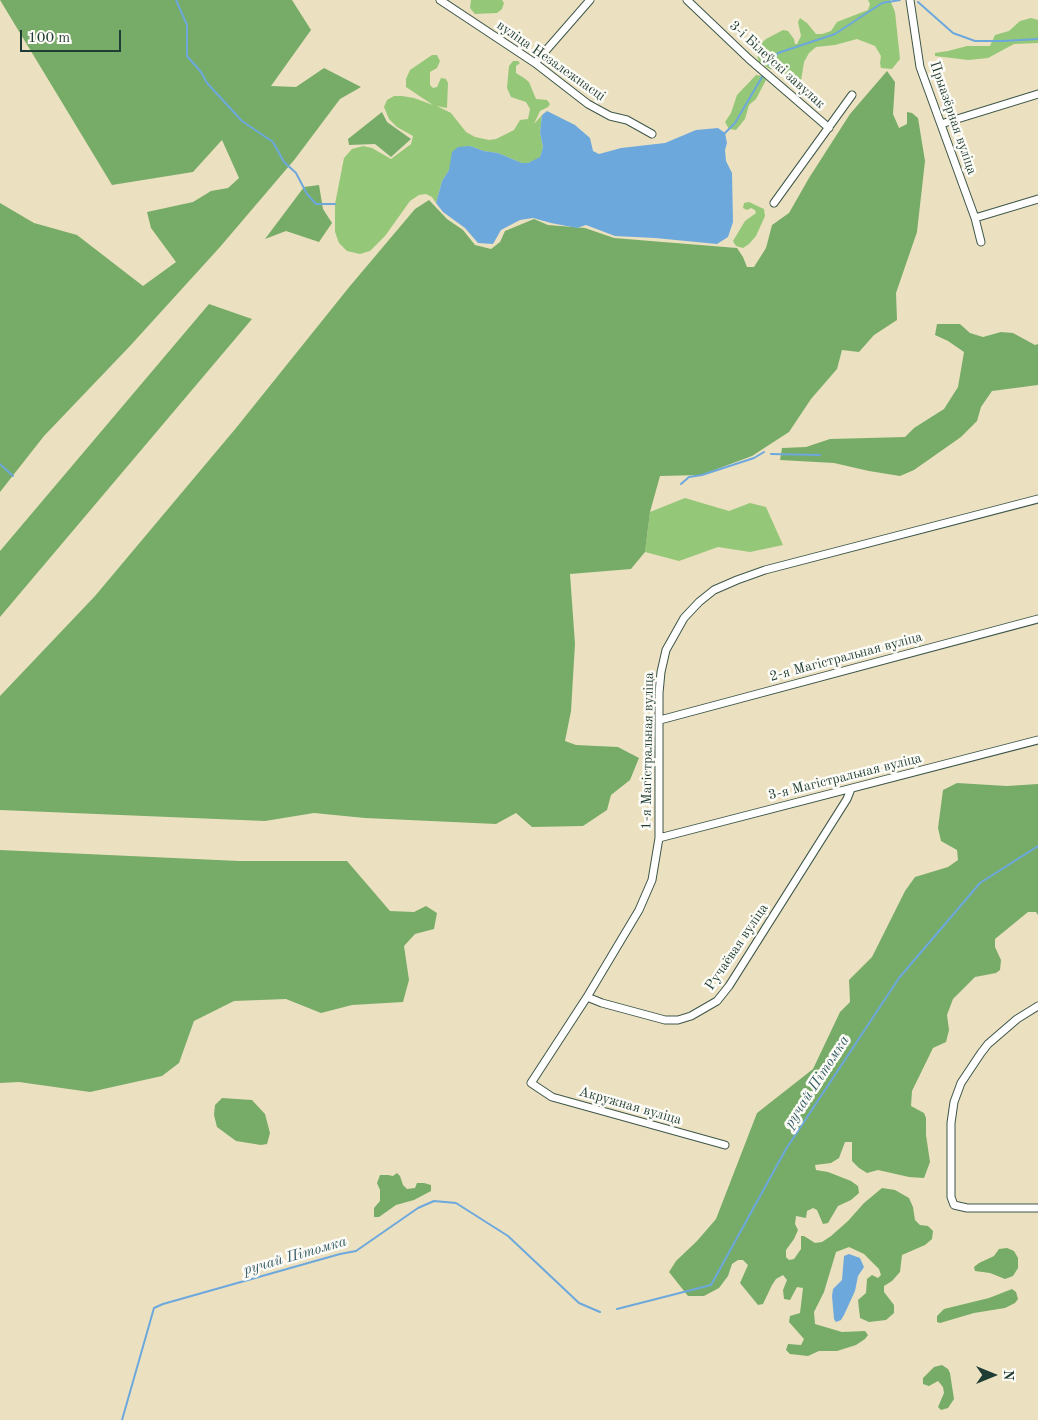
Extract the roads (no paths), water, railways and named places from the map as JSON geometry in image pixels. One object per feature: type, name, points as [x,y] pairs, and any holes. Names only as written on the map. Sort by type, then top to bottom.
[{"type":"street","name":"вуліца Незалежнасці","points":[[442,0],[535,63],[588,104],[610,116],[627,120],[652,134]]},
{"type":"street","points":[[535,63],[590,0]]},
{"type":"street","name":"3-і Білеўскі завулак","points":[[687,0],[749,59],[828,128]]},
{"type":"street","name":"Прыазёрная вуліца","points":[[910,0],[920,67],[975,218],[981,242]]},
{"type":"street","points":[[941,124],[1038,94]]},
{"type":"street","points":[[774,203],[852,95]]},
{"type":"street","points":[[975,218],[1038,199]]},
{"type":"street","name":"1-я Магістральная вуліца","points":[[531,1083],[587,997],[639,910],[652,880],[659,838],[659,693],[661,672],[666,650],[684,618],[714,590],[765,570],[1038,499]]},
{"type":"street","name":"2-я Магістральная вуліца","points":[[660,720],[1038,619]]},
{"type":"street","name":"3-я Магістральная вуліца","points":[[659,838],[1038,740]]},
{"type":"street","name":"Ручаёвая вуліца","points":[[587,997],[602,1003],[665,1020],[678,1020],[692,1016],[717,1001],[729,986],[847,799],[851,789]]},
{"type":"street","points":[[1038,1006],[1017,1019],[988,1044],[961,1083],[954,1102],[951,1123],[951,1197],[954,1205],[967,1208],[1038,1208]]},
{"type":"street","name":"Акружная вуліца","points":[[531,1083],[552,1097],[725,1145]]},
{"type":"water","points":[[547,111],[575,125],[590,138],[593,151],[599,154],[621,148],[665,143],[696,130],[718,128],[725,133],[727,143],[725,150],[726,161],[732,173],[733,222],[728,237],[717,244],[615,236],[586,225],[577,228],[533,218],[520,220],[501,230],[493,244],[478,243],[465,228],[443,212],[436,203],[442,181],[449,170],[452,152],[458,147],[470,146],[498,153],[522,163],[528,163],[540,157],[543,147],[540,133],[542,115]]},
{"type":"water","points":[[849,1254],[860,1258],[864,1267],[858,1276],[855,1291],[844,1315],[841,1320],[836,1322],[834,1319],[833,1289],[842,1280],[844,1256]]},
{"type":"waterway","points":[[176,0],[187,25],[187,56],[201,72],[207,83],[242,121],[273,142],[284,162],[296,173],[307,194],[316,204],[335,204]]},
{"type":"waterway","points":[[769,65],[778,53],[835,34],[882,3],[900,0]]},
{"type":"waterway","points":[[918,2],[953,33],[975,41],[1038,39]]},
{"type":"waterway","points":[[725,133],[735,123],[762,77]]},
{"type":"waterway","points":[[681,484],[689,477],[702,475],[754,458],[764,452]]},
{"type":"waterway","points":[[771,454],[820,455]]},
{"type":"waterway","points":[[0,464],[13,476]]},
{"type":"waterway","name":"ручай Пітомка","points":[[617,1309],[711,1285],[786,1149],[899,978],[980,883],[1038,846]]},
{"type":"waterway","name":"ручай Пітомка","points":[[122,1420],[154,1308],[356,1251],[418,1208],[434,1201],[456,1203],[508,1236],[579,1303],[600,1312]]}]
